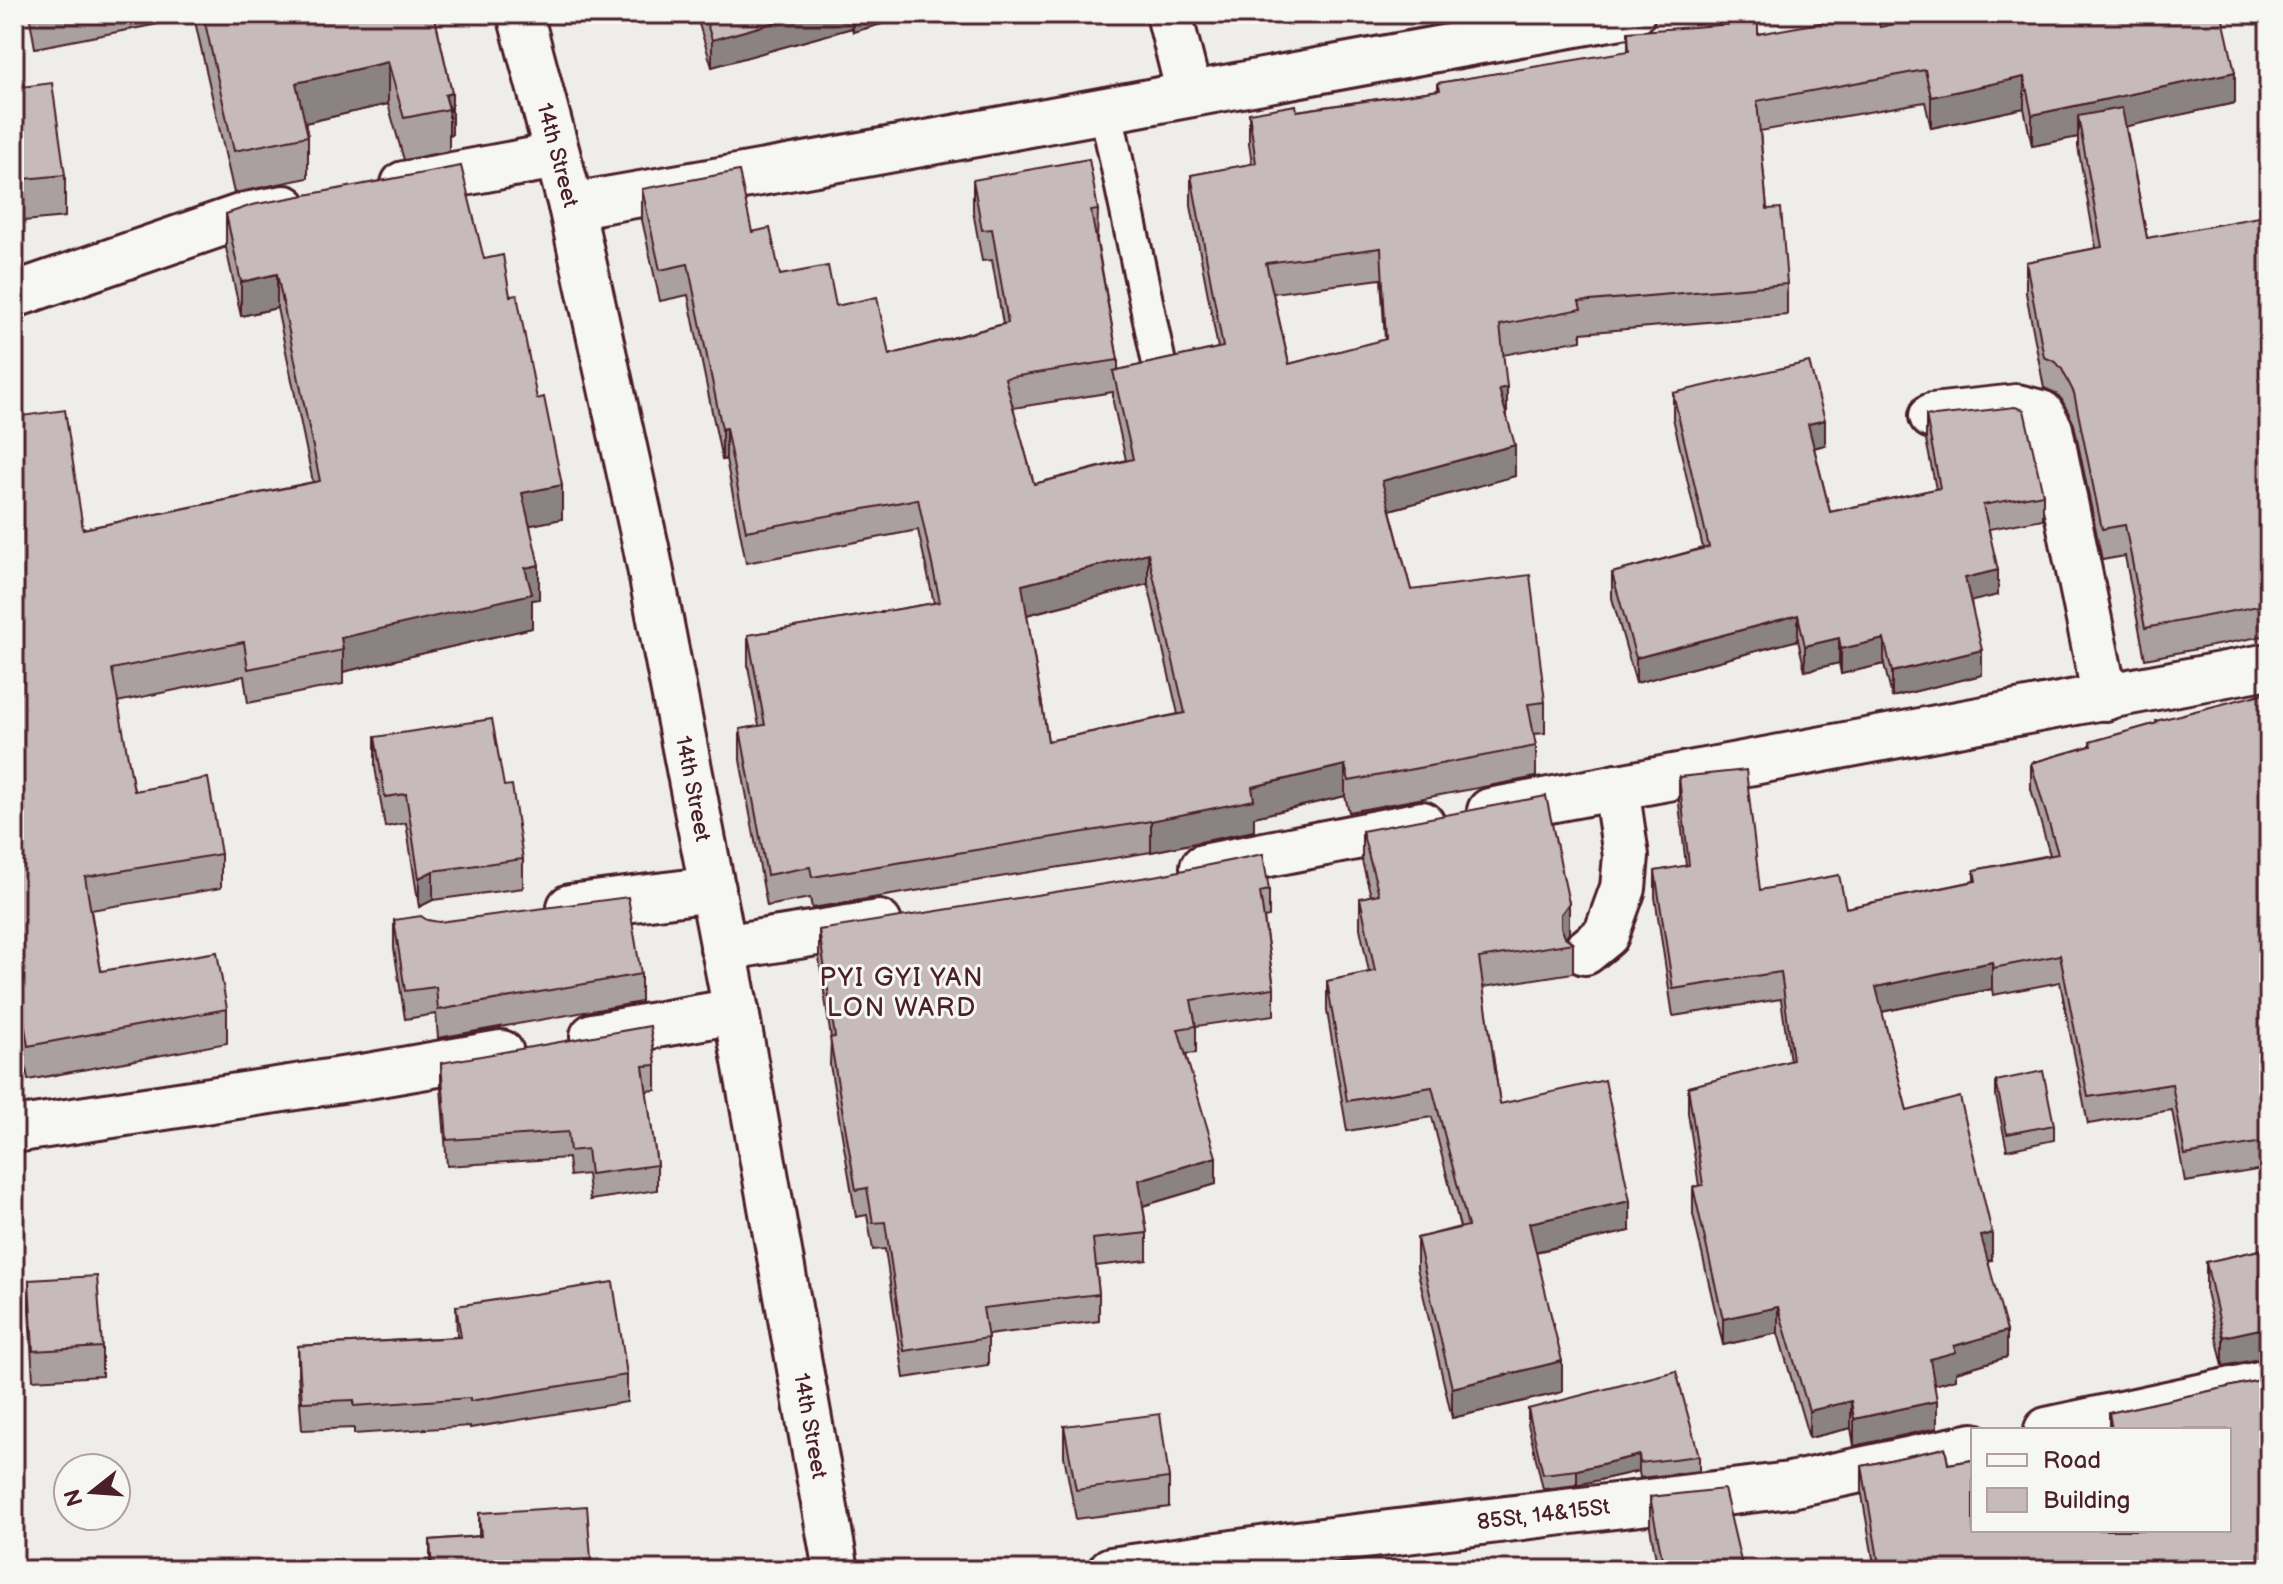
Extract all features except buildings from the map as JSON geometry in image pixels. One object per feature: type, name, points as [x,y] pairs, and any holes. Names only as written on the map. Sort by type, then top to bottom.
[{"type":"street","name":"14th Street","points":[[520,14],[571,206],[646,547],[736,1011],[836,1570]]},
{"type":"street","points":[[1169,14],[1189,93]]},
{"type":"street","points":[[571,206],[1632,14]]},
{"type":"street","points":[[364,192],[556,156]]},
{"type":"street","points":[[14,295],[246,215],[320,201]]},
{"type":"street","points":[[1932,416],[2017,407],[2041,413],[2050,429],[2105,698]]},
{"type":"street","points":[[1172,874],[1616,787],[2269,666]]},
{"type":"street","points":[[1585,952],[1606,935],[1623,888],[1626,856],[1616,787]]},
{"type":"street","points":[[529,913],[713,889]]},
{"type":"street","points":[[723,948],[924,915]]},
{"type":"street","points":[[14,1130],[368,1076],[736,1011]]},
{"type":"street","points":[[2056,1428],[2269,1382]]},
{"type":"street","name":"85St, 14&15St","points":[[1111,1570],[1304,1543],[1790,1485],[1971,1446]]},
{"type":"lane","points":[[1106,111],[1160,368]]},
{"type":"district","name":"PYI GYI YAN LON WARD","points":[[902,993]]}]
